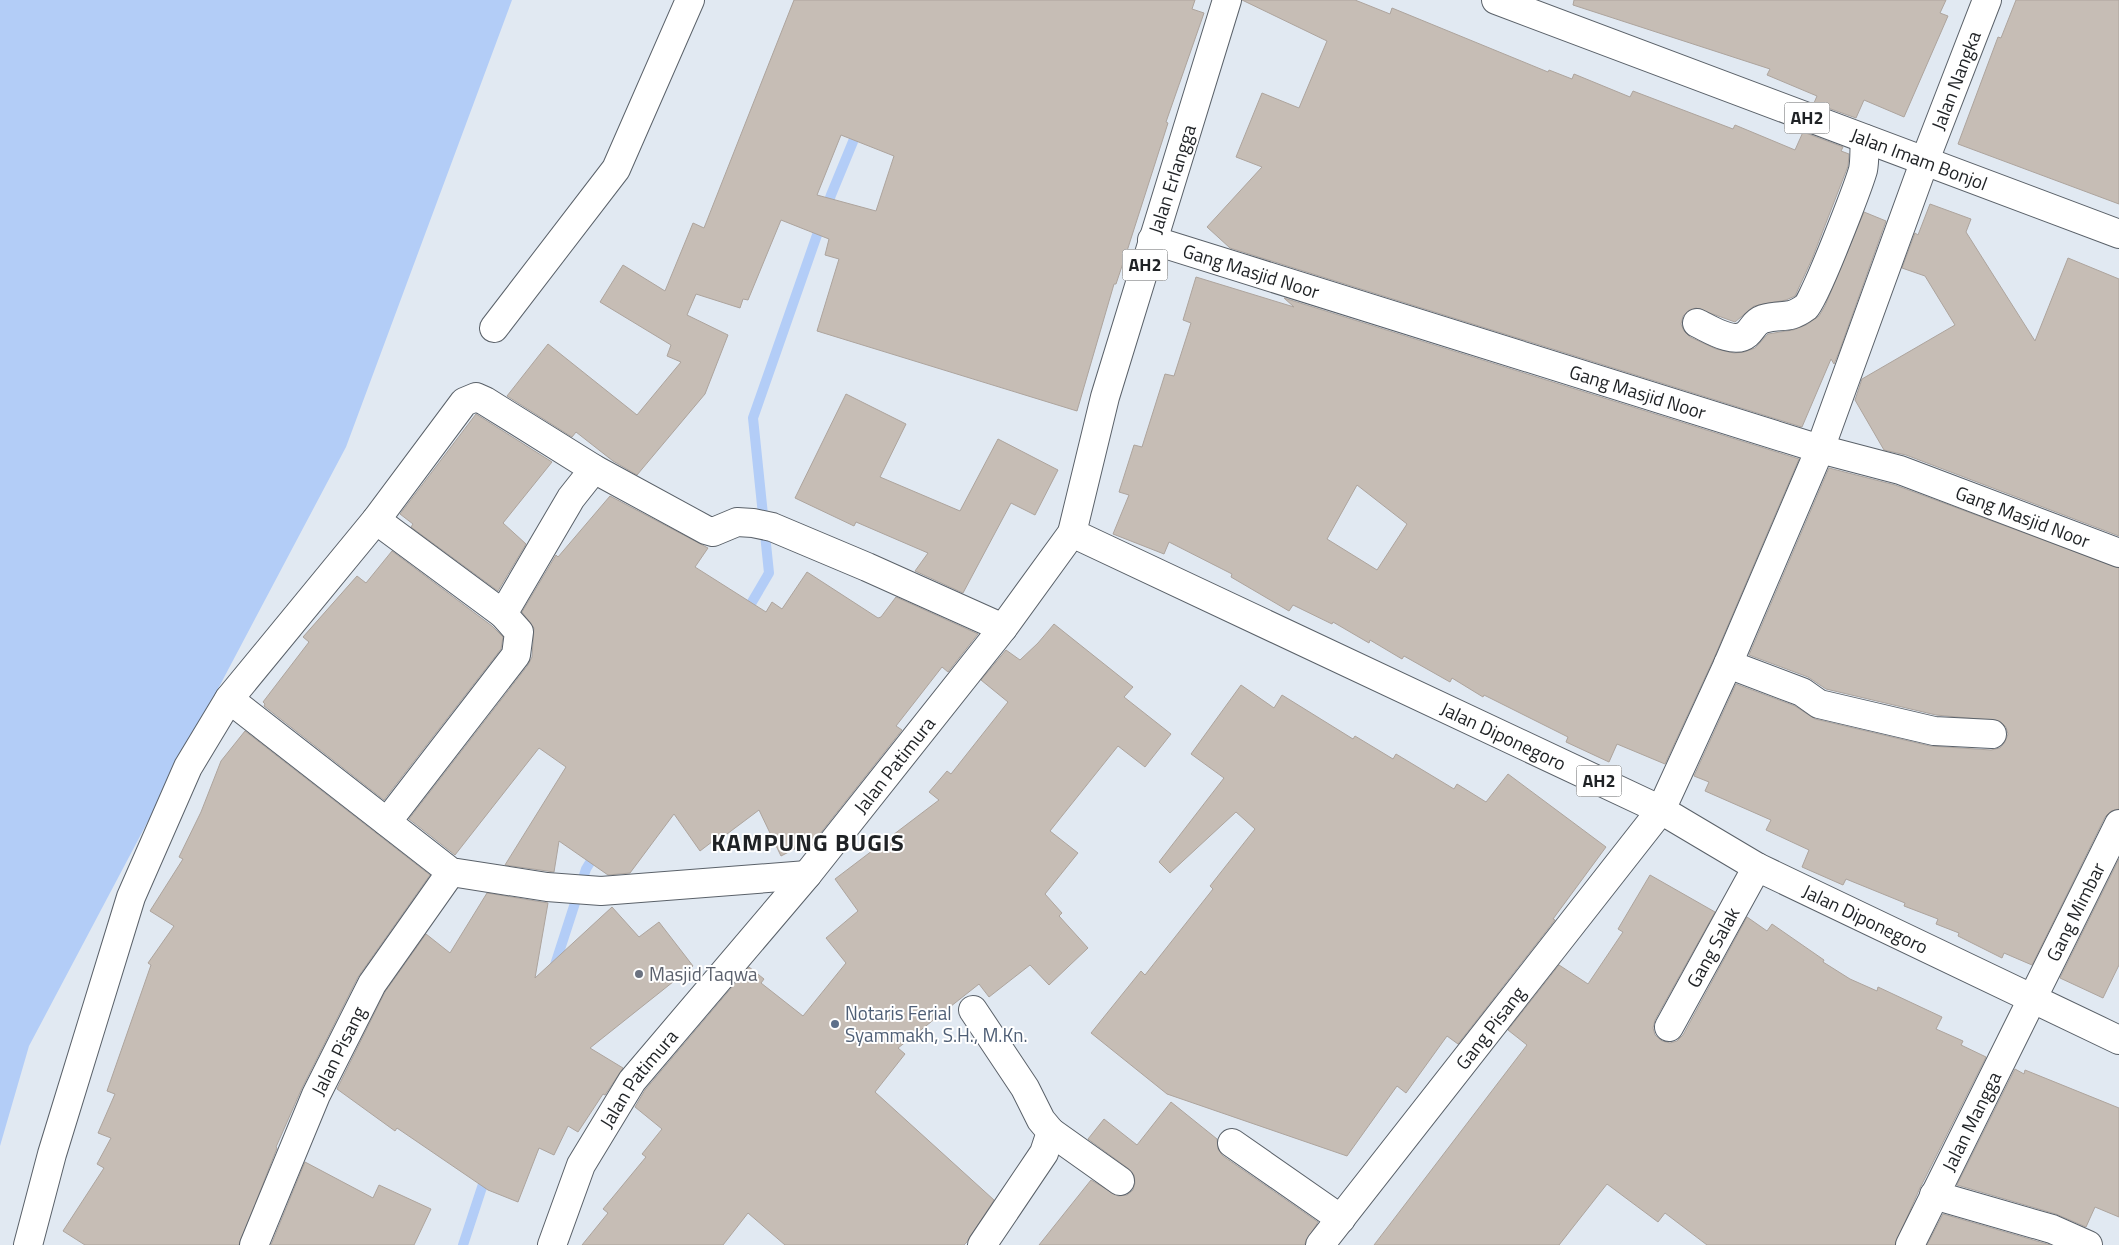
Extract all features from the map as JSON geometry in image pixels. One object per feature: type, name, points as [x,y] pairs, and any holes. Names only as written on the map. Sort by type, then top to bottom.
[{"type":"main road","points":[[494,328],[616,169],[690,0]]},
{"type":"main road","name":"Jalan Erlangga","points":[[1072,532],[1104,397],[1227,0]]},
{"type":"main road","name":"Jalan Imam Bonjol","points":[[1496,0],[2119,234]]},
{"type":"main road","name":"Jalan Nangka","points":[[1820,449],[1925,160],[1987,0]]},
{"type":"main road","points":[[1697,323],[1730,337],[1740,338],[1764,318],[1789,318],[1808,305],[1837,238],[1863,169],[1865,139]]},
{"type":"main road","name":"Gang Masjid Noor","points":[[1152,240],[1820,449],[1900,470],[2119,553]]},
{"type":"main road","points":[[28,1245],[52,1154],[131,898],[188,767],[229,700],[376,520],[464,402],[476,398],[486,401],[594,469],[706,530],[713,532],[737,522],[762,525],[867,567],[1003,628]]},
{"type":"main road","name":"Gang Pisang","points":[[1320,1245],[1661,810],[1728,664],[1820,449]]},
{"type":"main road","points":[[502,614],[571,498],[594,469]]},
{"type":"main road","points":[[376,520],[502,614],[519,632],[516,655],[387,822]]},
{"type":"main road","name":"Jalan Patimura","points":[[552,1245],[581,1165],[632,1080],[806,875],[1003,628],[1072,532]]},
{"type":"main road","name":"Jalan Diponegoro","points":[[1072,532],[1661,810],[1757,867],[2119,1040]]},
{"type":"main road","points":[[1728,664],[1802,692],[1819,704],[1934,731],[1992,734]]},
{"type":"main road","points":[[229,700],[452,872],[547,886],[601,891],[806,875]]},
{"type":"main road","name":"Gang Mimbar","points":[[2033,999],[2116,838]]},
{"type":"main road","name":"Gang Salak","points":[[1668,1027],[1757,867]]},
{"type":"main road","name":"Jalan Pisang","points":[[254,1245],[316,1095],[372,984],[452,872]]},
{"type":"main road","name":"Jalan Mangga","points":[[1910,1245],[2033,999]]},
{"type":"main road","points":[[973,1010],[1025,1088],[1042,1120],[1051,1132],[1120,1181]]},
{"type":"main road","points":[[982,1245],[1044,1153],[1051,1132]]},
{"type":"main road","points":[[1232,1143],[1341,1219]]},
{"type":"main road","points":[[1934,1195],[2052,1229],[2088,1245]]},
{"type":"water","points":[[0,0],[512,0],[346,447],[29,1046],[0,1146]]},
{"type":"building","points":[[794,0],[1195,0],[1192,9],[1204,13],[1166,122],[1168,123],[1127,251],[1116,284],[1114,284],[1077,411],[817,331],[839,259],[825,255],[829,239],[781,220],[748,300],[743,299],[740,308],[696,294],[687,315],[728,335],[705,394],[637,475],[613,461],[576,432],[572,437],[507,396],[548,344],[637,415],[681,362],[667,356],[671,345],[600,302],[623,265],[665,291],[693,223],[704,228]],"holes":[[[841,135],[894,156],[876,211],[817,195]]]},
{"type":"building","points":[[1242,0],[1355,0],[1390,14],[1392,8],[1548,72],[1549,70],[1572,79],[1574,74],[1630,97],[1633,91],[1733,129],[1735,125],[1795,150],[1803,132],[1843,147],[1841,151],[1849,154],[1848,166],[1812,259],[1795,296],[1786,300],[1754,306],[1735,322],[1696,308],[1689,310],[1683,316],[1681,324],[1684,331],[1690,337],[1716,349],[1734,353],[1755,348],[1768,334],[1793,330],[1806,325],[1819,316],[1825,306],[1864,212],[1886,221],[1839,352],[1834,364],[1831,359],[1802,427],[1230,248],[1207,227],[1262,167],[1236,157],[1262,93],[1299,108],[1327,41]]},
{"type":"building","points":[[1574,0],[1946,0],[1940,13],[1948,16],[1904,117],[1864,100],[1856,118],[1814,103],[1817,96],[1767,75],[1770,69],[1573,5]]},
{"type":"building","points":[[2016,0],[2119,0],[2119,204],[1958,144],[1998,37],[2001,38]]},
{"type":"building","points":[[1930,204],[1971,219],[1966,232],[2035,341],[2068,258],[2119,279],[2119,536],[1906,455],[1884,450],[1855,400],[1862,379],[1955,325],[1925,276],[1902,268],[1915,233],[1918,235]]},
{"type":"building","points":[[1196,277],[1294,307],[1284,298],[1799,459],[1714,658],[1665,764],[1617,744],[1609,762],[1566,742],[1568,737],[1484,695],[1483,697],[1452,678],[1450,682],[1404,656],[1402,659],[1370,640],[1369,643],[1333,622],[1332,624],[1293,605],[1289,611],[1231,577],[1232,574],[1169,542],[1164,554],[1113,534],[1129,495],[1119,492],[1134,445],[1142,447],[1165,374],[1174,376],[1191,323],[1183,320]],"holes":[[[1357,485],[1407,524],[1377,570],[1327,539]]]},
{"type":"building","points":[[846,394],[906,424],[880,477],[960,511],[998,439],[1058,470],[1035,515],[1011,503],[963,593],[915,571],[928,553],[856,522],[854,526],[795,498]]},
{"type":"building","points":[[476,414],[552,462],[503,523],[526,544],[498,591],[411,527],[413,524],[400,514]]},
{"type":"building","points":[[1829,468],[1895,485],[2119,568],[2119,809],[2111,811],[2105,817],[2032,965],[2004,953],[2002,958],[1958,936],[1959,933],[1936,924],[1938,919],[1904,906],[1905,903],[1846,879],[1843,885],[1802,867],[1809,850],[1766,830],[1771,820],[1705,791],[1709,782],[1694,776],[1736,684],[1795,706],[1815,719],[1930,746],[1991,750],[2000,748],[2005,742],[2008,734],[2006,727],[2000,721],[1936,715],[1826,689],[1808,677],[1749,655]]},
{"type":"building","points":[[610,496],[708,548],[695,567],[766,612],[772,602],[782,609],[807,572],[878,618],[881,617],[896,597],[978,634],[948,672],[942,667],[896,726],[902,730],[811,845],[808,842],[781,856],[759,810],[719,840],[717,838],[700,851],[674,814],[630,873],[608,875],[559,841],[554,872],[505,865],[566,767],[539,748],[455,855],[409,819],[528,665],[532,657],[534,628],[522,612],[556,555],[558,557]]},
{"type":"building","points":[[392,551],[492,626],[503,637],[501,649],[384,800],[264,706],[263,702],[309,642],[303,637],[357,576],[366,583]]},
{"type":"building","points":[[1054,624],[1133,687],[1124,697],[1171,734],[1145,767],[1118,746],[1050,831],[1078,853],[1045,894],[1062,913],[1059,916],[1088,948],[1049,985],[1030,965],[989,997],[979,984],[898,1048],[905,1054],[875,1092],[994,1200],[967,1242],[964,1245],[785,1245],[748,1213],[723,1245],[582,1245],[608,1213],[603,1209],[646,1157],[642,1154],[662,1129],[635,1107],[645,1090],[749,967],[764,979],[761,983],[803,1016],[846,963],[826,938],[858,911],[835,879],[939,800],[929,792],[947,771],[951,774],[1008,702],[981,680],[1006,650],[1020,660]]},
{"type":"building","points":[[1241,685],[1274,708],[1282,695],[1353,739],[1355,736],[1393,759],[1396,754],[1454,789],[1457,784],[1486,802],[1508,774],[1606,847],[1553,919],[1555,920],[1458,1044],[1447,1036],[1406,1093],[1397,1086],[1347,1156],[1167,1094],[1091,1033],[1141,971],[1145,975],[1213,889],[1210,886],[1255,829],[1236,812],[1170,873],[1159,862],[1224,778],[1191,754]]},
{"type":"building","points":[[245,731],[430,875],[358,977],[302,1088],[276,1147],[239,1245],[85,1245],[63,1231],[104,1168],[97,1164],[111,1138],[98,1133],[115,1094],[107,1091],[151,965],[148,963],[174,926],[150,911],[183,859],[179,857],[201,812],[221,761]]},
{"type":"building","points":[[2119,859],[2119,965],[2103,998],[2060,978]]},
{"type":"building","points":[[1650,875],[1715,912],[1655,1020],[1653,1028],[1655,1035],[1662,1041],[1670,1043],[1677,1041],[1683,1035],[1747,917],[1767,931],[1772,924],[1824,960],[1823,962],[1850,979],[1877,991],[1878,987],[1942,1017],[1936,1029],[1963,1041],[1961,1045],[1986,1057],[1919,1190],[1895,1245],[1707,1245],[1665,1213],[1658,1222],[1607,1184],[1559,1245],[1374,1245],[1527,1045],[1508,1030],[1559,965],[1588,984],[1623,932],[1618,929]]},
{"type":"building","points":[[487,893],[548,903],[535,978],[612,907],[639,937],[659,922],[693,966],[590,1048],[623,1068],[578,1132],[568,1126],[554,1155],[539,1148],[518,1202],[488,1190],[397,1128],[395,1131],[337,1089],[385,992],[426,934],[450,953]]},
{"type":"building","points":[[2015,1069],[2024,1074],[2025,1070],[2119,1108],[2119,1217],[2095,1207],[2086,1227],[2056,1214],[1957,1185]]},
{"type":"building","points":[[1171,1102],[1217,1139],[1218,1149],[1223,1156],[1318,1222],[1304,1245],[1039,1245],[1091,1180],[1118,1196],[1127,1195],[1133,1190],[1135,1183],[1134,1175],[1129,1169],[1088,1139],[1104,1119],[1137,1145]]},
{"type":"building","points":[[305,1162],[373,1198],[379,1185],[431,1209],[414,1245],[271,1245]]},
{"type":"building","points":[[1943,1214],[2047,1244],[2050,1245],[1927,1245]]},
{"type":"waterway","points":[[745,614],[769,573],[753,418],[831,195],[859,127]]},
{"type":"waterway","points":[[553,971],[586,869],[597,851]]},
{"type":"waterway","points":[[463,1245],[486,1175]]},
{"type":"place","name":"Masjid Taqwa","points":[[639,974]]},
{"type":"place","name":"Notaris Ferial Syammakh, S.H., M.Kn.","points":[[835,1024]]},
{"type":"district","name":"KAMPUNG BUGIS","points":[[808,843]]}]
